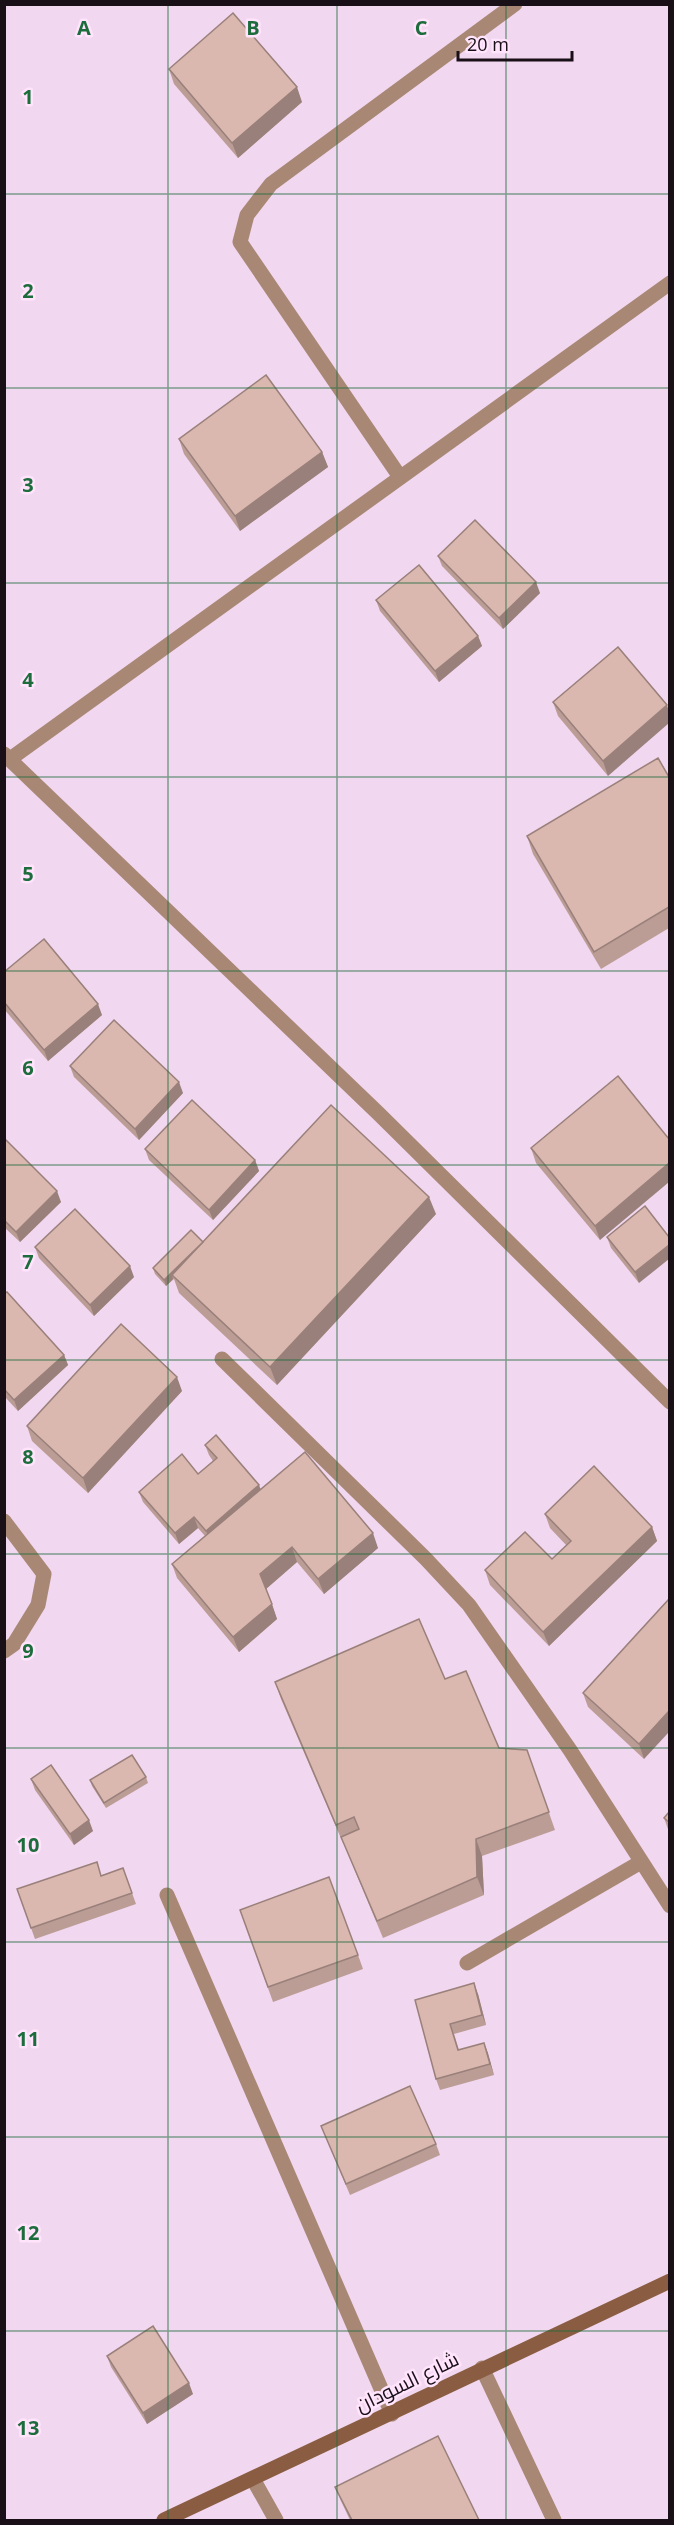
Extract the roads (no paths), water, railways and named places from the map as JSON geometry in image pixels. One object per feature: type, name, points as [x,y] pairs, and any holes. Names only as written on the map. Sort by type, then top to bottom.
[{"type":"main road","name":"شارع السودان","points":[[164,2520],[669,2281]]},
{"type":"street","points":[[400,477],[240,242],[247,215],[271,184],[515,4]]},
{"type":"street","points":[[669,283],[7,756],[379,1114],[669,1402]]},
{"type":"street","points":[[222,1359],[426,1558],[469,1605],[570,1750],[669,1906]]},
{"type":"street","points":[[4,1521],[44,1575],[38,1605],[14,1644],[4,1651]]},
{"type":"street","points":[[467,1963],[641,1862]]},
{"type":"street","points":[[167,1895],[392,2414]]},
{"type":"street","points":[[482,2368],[554,2520]]},
{"type":"street","points":[[253,2479],[276,2520]]}]
